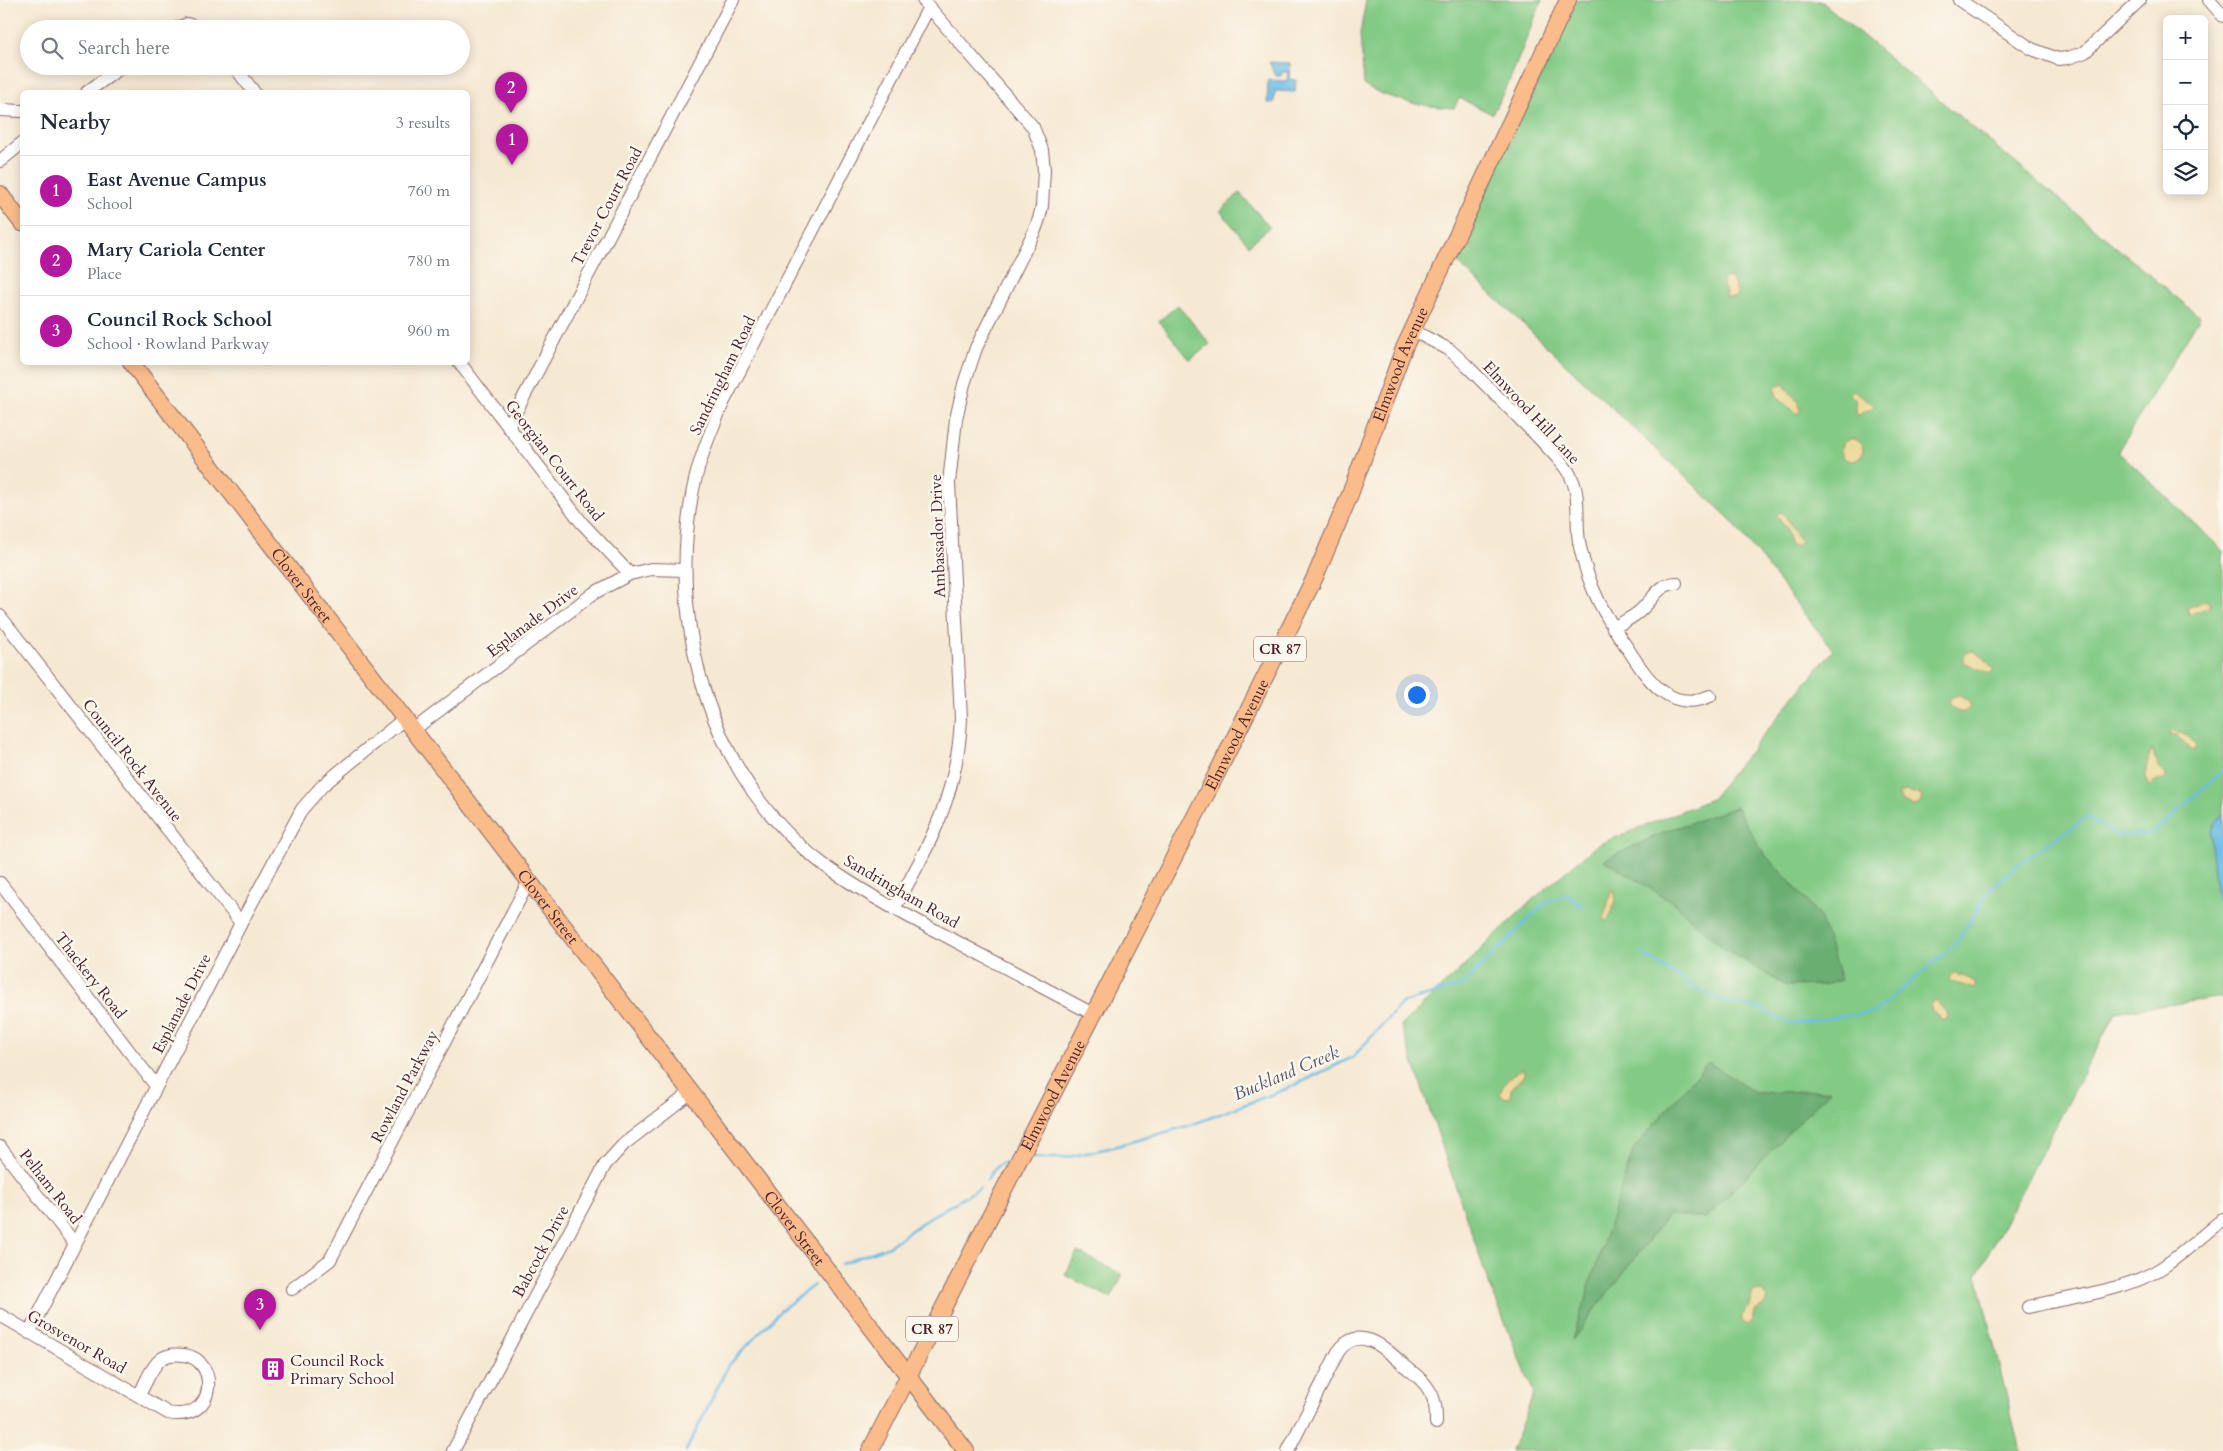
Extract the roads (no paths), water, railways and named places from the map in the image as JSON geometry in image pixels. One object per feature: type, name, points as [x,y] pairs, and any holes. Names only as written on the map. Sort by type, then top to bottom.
[{"type":"main road","name":"Elmwood Avenue","points":[[870,1451],[1315,578],[1338,525],[1396,367],[1412,330],[1568,0]]},
{"type":"main road","points":[[0,194],[20,220]]},
{"type":"main road","name":"Clover Street","points":[[133,365],[528,883],[966,1451]]},
{"type":"street","name":"Trevor Court Road","points":[[508,427],[733,0]]},
{"type":"street","points":[[1961,1],[2040,53],[2058,59],[2068,58],[2085,52],[2140,0]]},
{"type":"street","points":[[2209,0],[2223,16]]},
{"type":"street","name":"Sandringham Road","points":[[926,3],[723,403],[709,436],[693,491],[686,535],[684,570],[686,610],[698,673],[718,727],[742,772],[766,807],[807,850],[824,864],[894,909],[1093,1014]]},
{"type":"street","name":"Ambassador Drive","points":[[894,909],[934,835],[950,790],[958,755],[961,718],[949,482],[959,402],[984,331],[1035,230],[1042,206],[1044,185],[1042,150],[1033,128],[926,3]]},
{"type":"street","points":[[90,90],[111,75]]},
{"type":"street","points":[[241,75],[252,90]]},
{"type":"street","points":[[0,110],[20,111]]},
{"type":"street","points":[[0,161],[20,145]]},
{"type":"street","name":"Elmwood Hill Lane","points":[[1412,330],[1450,350],[1549,449],[1569,474],[1576,488],[1579,506],[1579,544],[1585,569],[1596,600],[1648,678],[1660,690],[1678,699],[1702,700],[1710,696]]},
{"type":"street","name":"Georgian Court Road","points":[[461,365],[582,523],[630,574]]},
{"type":"street","name":"Esplanade Drive","points":[[29,1333],[302,809],[323,785],[594,593],[630,574],[651,570],[684,570]]},
{"type":"street","points":[[1613,628],[1643,608],[1658,590],[1667,584],[1676,582]]},
{"type":"street","name":"Council Rock Avenue","points":[[0,616],[241,923]]},
{"type":"street","name":"Thackery Road","points":[[0,883],[156,1086]]},
{"type":"street","name":"Rowland Parkway","points":[[292,1289],[330,1260],[528,883]]},
{"type":"street","name":"Babcock Drive","points":[[453,1451],[605,1165],[628,1141],[690,1093]]},
{"type":"street","name":"Pelham Road","points":[[0,1147],[75,1244]]},
{"type":"street","points":[[2028,1307],[2119,1286],[2142,1278],[2163,1267],[2223,1219]]},
{"type":"street","name":"Grosvenor Road","points":[[0,1316],[168,1413],[190,1414],[200,1407],[208,1394],[208,1380],[202,1365],[192,1356],[174,1353],[161,1360],[138,1395]]},
{"type":"street","points":[[1288,1451],[1342,1345],[1355,1339],[1362,1338],[1379,1344],[1423,1382],[1434,1401],[1436,1423]]},
{"type":"water","points":[[1269,62],[1290,63],[1289,79],[1296,80],[1295,92],[1275,91],[1274,103],[1267,103],[1268,80],[1287,81],[1288,72],[1282,72],[1281,76],[1276,76]]},
{"type":"water","points":[[2223,814],[2223,904],[2217,900],[2210,833],[2215,822]]},
{"type":"waterway","name":"Buckland Creek","points":[[1643,954],[1696,988],[1724,1002],[1760,1008],[1790,1024],[1875,1012],[1956,944],[1992,886],[2023,861],[2087,817],[2117,835],[2150,834],[2173,816],[2223,770]]},
{"type":"waterway","name":"Buckland Creek","points":[[1027,1158],[1064,1158],[1109,1148],[1191,1125],[1291,1087],[1353,1057],[1402,1003],[1463,985],[1547,901],[1569,895],[1584,909]]},
{"type":"waterway","name":"Buckland Creek","points":[[987,1180],[997,1166],[1007,1162]]},
{"type":"waterway","name":"Buckland Creek","points":[[841,1264],[889,1246],[927,1219],[980,1188]]},
{"type":"waterway","name":"Buckland Creek","points":[[686,1451],[728,1366],[781,1310],[814,1285]]},
{"type":"place","name":"Mary Cariola Center","points":[[511,113]]},
{"type":"place","name":"East Avenue Campus","points":[[512,165]]},
{"type":"place","name":"Council Rock School","points":[[260,1330]]},
{"type":"place","name":"Council Rock Primary School","points":[[273,1369]]}]
